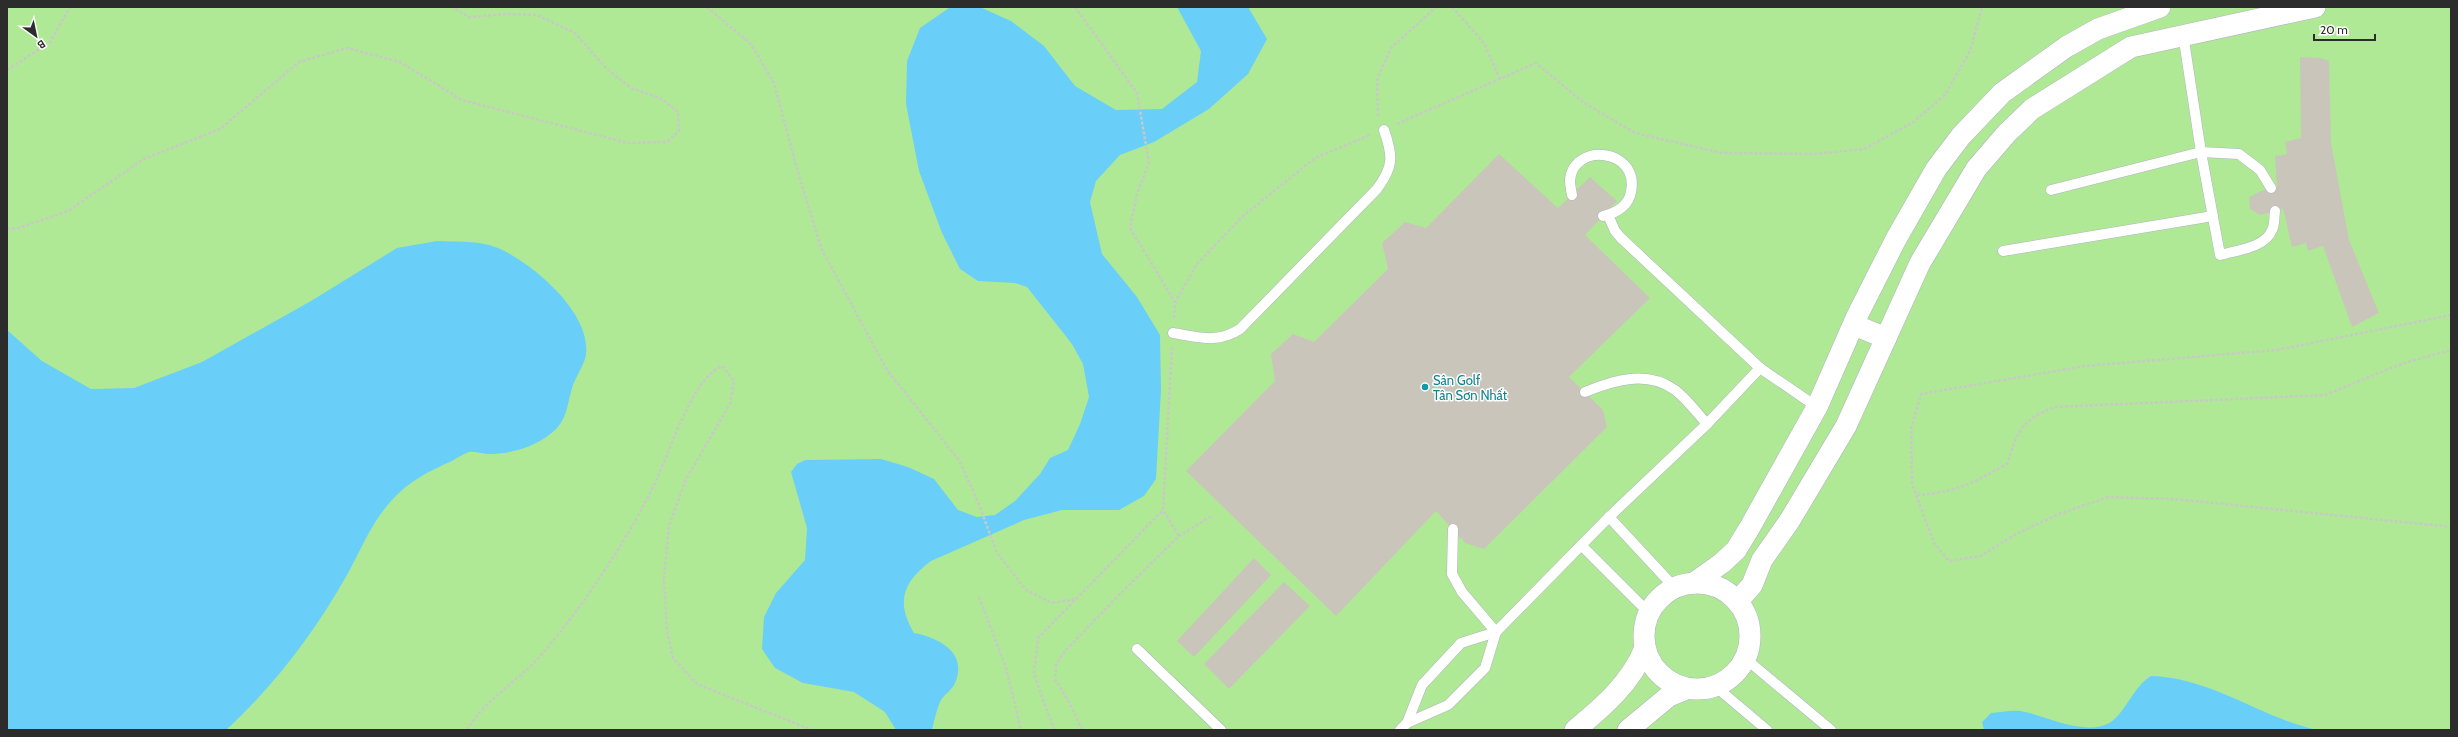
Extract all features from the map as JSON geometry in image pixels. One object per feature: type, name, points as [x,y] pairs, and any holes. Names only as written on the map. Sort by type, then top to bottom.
[{"type":"street","points":[[1684,586],[1718,587],[1738,601],[1748,619],[1751,639],[1746,659],[1739,671],[1716,687],[1696,690],[1686,689],[1672,684],[1660,675],[1650,662],[1645,648],[1644,630],[1649,613],[1656,603],[1684,586],[1722,563],[1736,550],[1790,458],[1817,407],[1854,325],[1896,240],[1936,169],[1961,136],[2002,93],[2066,47],[2098,29],[2160,7]]},
{"type":"street","points":[[1738,601],[1752,584],[1762,560],[1790,520],[1846,426],[1920,263],[1976,169],[2007,133],[2032,109],[2131,47],[2265,11],[2315,7]]},
{"type":"street","points":[[2066,47],[2083,76]]},
{"type":"street","points":[[1854,325],[1886,338]]},
{"type":"street","points":[[1575,730],[1604,706],[1637,668],[1645,648]]},
{"type":"street","points":[[1628,730],[1669,696],[1686,689]]},
{"type":"lane","points":[[2183,34],[2201,152],[2220,255],[2253,247],[2267,238],[2272,230],[2275,211]]},
{"type":"lane","points":[[1173,333],[1218,339],[1228,337],[1240,329],[1381,183],[1390,168],[1391,152],[1381,131]]},
{"type":"lane","points":[[2051,190],[2201,152],[2239,154],[2260,170],[2271,188]]},
{"type":"lane","points":[[1572,195],[1570,179],[1574,168],[1582,160],[1593,155],[1605,154],[1616,157],[1628,169],[1632,186],[1630,197],[1624,207],[1605,216],[1615,231],[1760,368],[1817,407]]},
{"type":"lane","points":[[2003,251],[2213,216]]},
{"type":"lane","points":[[1403,726],[1448,705],[1485,668],[1496,632],[1609,517],[1707,424],[1760,368]]},
{"type":"lane","points":[[1585,392],[1610,382],[1633,378],[1652,380],[1675,390],[1707,424]]},
{"type":"lane","points":[[1609,517],[1684,586]]},
{"type":"lane","points":[[1453,529],[1452,574],[1466,597],[1496,632]]},
{"type":"lane","points":[[1581,545],[1649,613]]},
{"type":"lane","points":[[1403,726],[1422,685],[1461,643],[1496,632]]},
{"type":"lane","points":[[1137,650],[1221,730]]},
{"type":"lane","points":[[1746,659],[1830,730]]},
{"type":"lane","points":[[1716,687],[1767,730]]},
{"type":"path","points":[[7,70],[50,42],[70,7]]},
{"type":"path","points":[[7,229],[19,228],[68,211],[144,159],[220,129],[299,62],[347,48],[400,62],[462,100],[613,139],[628,142],[667,142],[679,131],[678,112],[660,98],[631,88],[607,69],[575,33],[537,15],[506,14],[469,17],[452,7]]},
{"type":"path","points":[[707,7],[751,44],[774,83],[794,162],[821,248],[887,370],[960,460],[997,553],[1026,590],[1052,604],[1077,599]]},
{"type":"path","points":[[1075,7],[1137,93],[1149,163],[1137,194],[1130,228],[1175,302]]},
{"type":"path","points":[[1381,131],[1377,80],[1391,48],[1436,7]]},
{"type":"path","points":[[1452,7],[1484,43],[1500,79]]},
{"type":"path","points":[[1179,536],[1162,510],[1175,302],[1197,264],[1243,216],[1315,158],[1381,131],[1536,63],[1583,102],[1635,133],[1722,153],[1815,154],[1864,149],[1912,123],[1945,95],[1970,51],[1982,7]]},
{"type":"path","points":[[2451,315],[2277,350],[2085,366],[1921,394],[1911,429],[1912,484],[1934,543],[1949,561],[1981,556],[2016,534],[2059,514],[2108,497],[2173,499],[2451,527]]},
{"type":"path","points":[[1917,495],[1941,494],[1973,484],[2007,464],[2016,436],[2032,416],[2054,407],[2325,395],[2401,364],[2451,350]]},
{"type":"path","points":[[467,730],[477,713],[542,654],[612,560],[653,487],[700,385],[712,370],[722,366],[734,381],[730,404],[686,479],[669,526],[664,578],[667,632],[673,658],[697,684],[812,730]]},
{"type":"path","points":[[1054,730],[1034,674],[1038,638],[1162,510]]},
{"type":"path","points":[[1082,730],[1055,679],[1056,665],[1064,652],[1179,536],[1213,515]]},
{"type":"path","points":[[979,597],[1006,668],[1021,730]]},
{"type":"green space","name":"Sân Golf Tân Sơn Nhất","points":[[7,7],[2451,7],[2451,730],[7,730]]},
{"type":"water","points":[[1177,7],[1248,7],[1267,39],[1248,74],[1209,109],[1154,142],[1120,155],[1096,181],[1090,202],[1102,254],[1137,297],[1160,335],[1161,390],[1156,479],[1144,496],[1119,510],[1062,510],[1024,520],[931,561],[921,569],[908,585],[905,594],[905,612],[908,622],[914,633],[924,635],[942,643],[955,655],[958,663],[958,672],[954,685],[941,700],[932,730],[896,730],[885,712],[854,692],[803,683],[775,668],[762,649],[764,617],[776,593],[805,560],[807,528],[791,472],[797,464],[805,460],[881,459],[908,467],[934,479],[958,510],[977,517],[995,515],[1015,501],[1040,474],[1050,458],[1068,450],[1080,424],[1089,397],[1083,364],[1072,344],[1027,287],[1015,283],[978,281],[960,269],[942,233],[919,171],[906,104],[907,61],[920,28],[949,8],[982,8],[1011,21],[1044,46],[1075,86],[1116,110],[1162,109],[1197,82],[1201,51]]},
{"type":"water","points":[[437,241],[476,243],[491,245],[498,248],[512,255],[542,277],[557,291],[569,306],[579,322],[585,338],[586,357],[573,385],[566,413],[557,428],[542,440],[516,451],[497,454],[467,453],[420,477],[405,487],[392,500],[378,518],[347,575],[307,638],[261,695],[226,730],[7,730],[7,330],[42,361],[91,389],[134,388],[202,362],[311,301],[397,248]]},
{"type":"water","points":[[2151,676],[2174,678],[2195,683],[2275,716],[2317,730],[1984,730],[1982,722],[1991,713],[2012,711],[2021,711],[2080,727],[2101,726],[2111,722],[2117,717],[2139,686]]},
{"type":"building","points":[[2300,57],[2320,58],[2329,61],[2331,143],[2349,240],[2379,313],[2352,327],[2323,246],[2308,251],[2306,243],[2292,247],[2283,209],[2260,215],[2250,209],[2249,197],[2261,191],[2277,187],[2275,156],[2287,154],[2285,142],[2301,138]]},
{"type":"building","name":"Sân Golf Tân Sơn Nhất","points":[[1499,154],[1558,208],[1590,177],[1617,201],[1585,235],[1650,298],[1569,377],[1603,410],[1607,427],[1484,549],[1465,543],[1436,511],[1336,616],[1186,471],[1275,381],[1271,354],[1293,334],[1314,342],[1388,269],[1382,243],[1405,222],[1426,228]]},
{"type":"building","points":[[1254,558],[1271,575],[1194,657],[1177,641]]},
{"type":"building","points":[[1284,582],[1310,606],[1229,689],[1204,664]]},
{"type":"place","name":"Sân Golf Tân Sơn Nhất","points":[[1425,387]]}]
